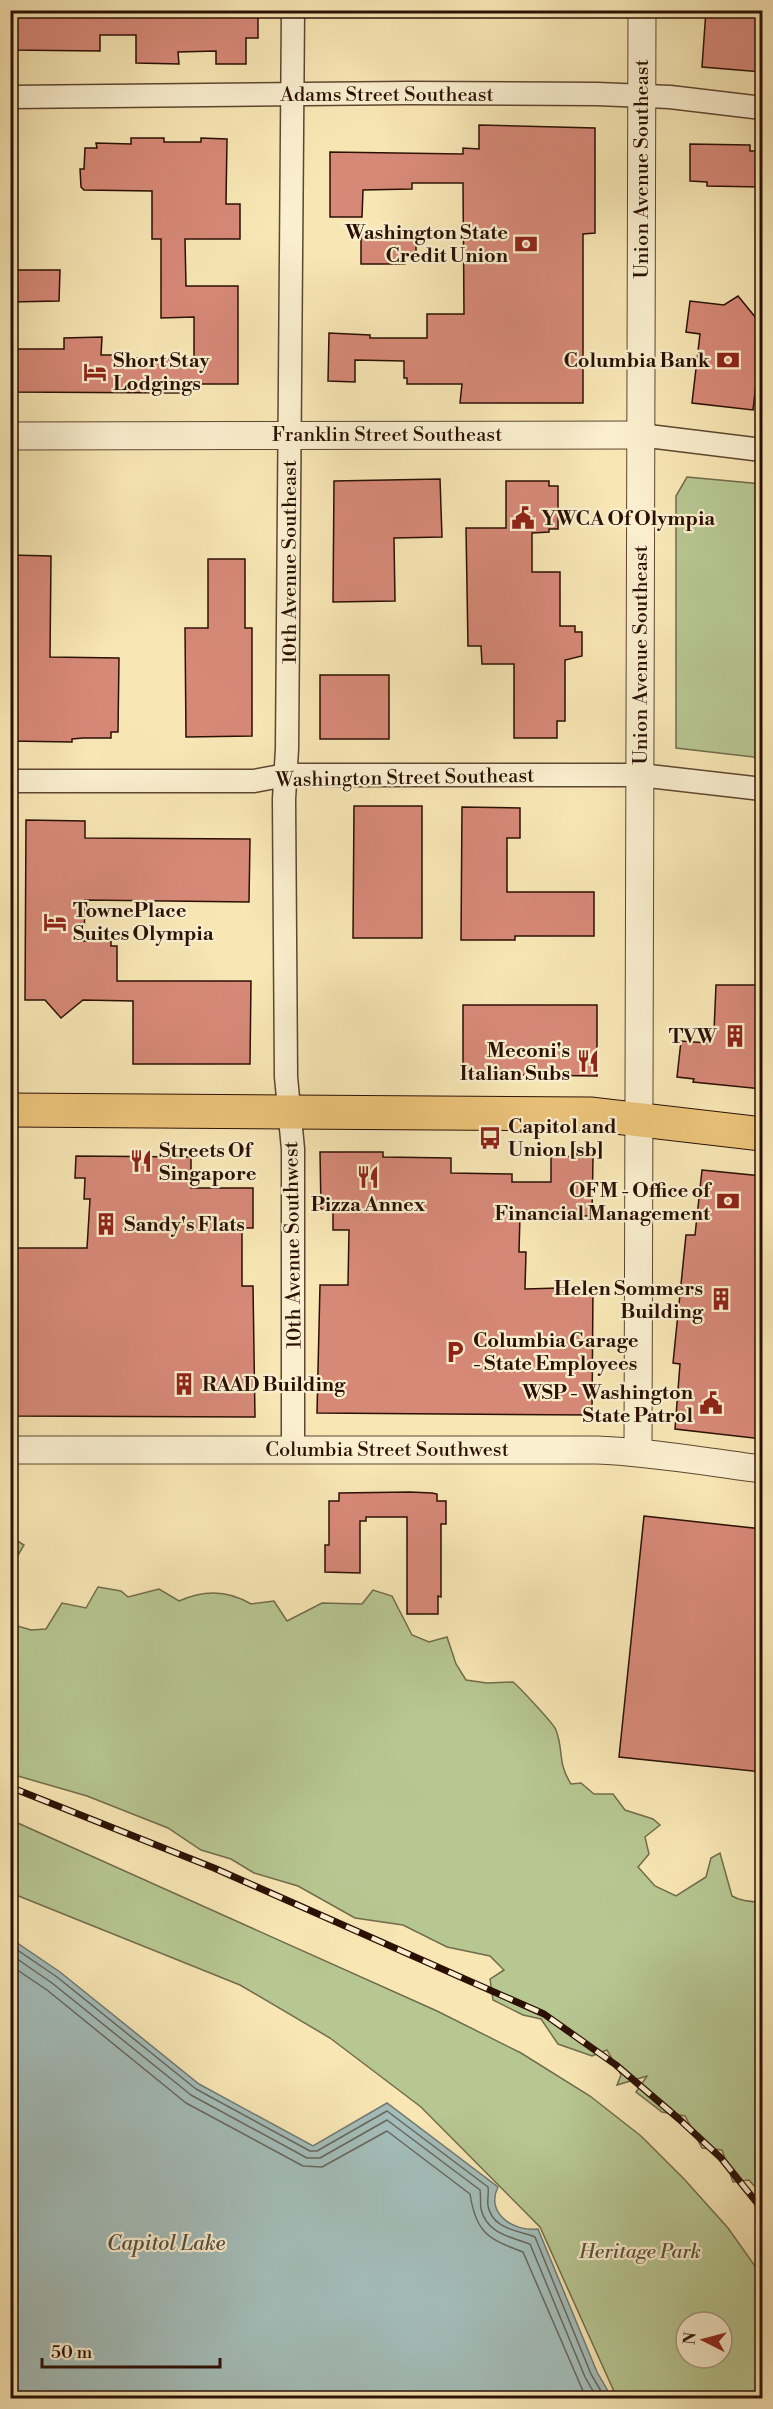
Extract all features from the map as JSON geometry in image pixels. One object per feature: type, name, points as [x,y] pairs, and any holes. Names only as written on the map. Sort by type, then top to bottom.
[{"type":"main road","points":[[10,1110],[590,1114],[762,1134]]},
{"type":"street","name":"10th Avenue Southeast","points":[[289,1113],[286,1077],[286,775],[293,10]]},
{"type":"street","name":"Union Avenue Southeast","points":[[638,1452],[642,10]]},
{"type":"street","name":"Adams Street Southeast","points":[[10,97],[291,94],[642,95],[762,108]]},
{"type":"street","name":"Franklin Street Southeast","points":[[10,436],[640,435],[762,450]]},
{"type":"street","name":"Washington Street Southeast","points":[[10,781],[254,781],[286,775],[639,775],[762,789]]},
{"type":"street","name":"10th Avenue Southwest","points":[[289,1113],[293,1149],[293,1448]]},
{"type":"street","name":"Columbia Street Southwest","points":[[10,1450],[293,1448],[638,1452],[665,1458],[762,1469]]},
{"type":"green space","points":[[687,477],[762,484],[762,758],[676,748],[676,496]]},
{"type":"green space","points":[[16,1540],[24,1545],[14,1562],[11,1561],[11,1544]]},
{"type":"green space","points":[[98,1587],[121,1591],[128,1597],[159,1589],[179,1601],[206,1593],[215,1593],[233,1596],[251,1604],[274,1601],[287,1621],[322,1603],[362,1604],[373,1590],[392,1596],[412,1635],[429,1642],[447,1637],[456,1664],[466,1680],[487,1683],[513,1682],[529,1698],[556,1730],[562,1763],[571,1784],[581,1783],[594,1794],[613,1794],[625,1810],[653,1819],[660,1825],[645,1837],[649,1854],[638,1867],[655,1886],[676,1896],[706,1877],[711,1858],[720,1853],[732,1896],[762,1902],[762,2195],[749,2180],[733,2182],[722,2150],[702,2148],[685,2116],[662,2112],[636,2092],[647,2076],[617,2085],[621,2075],[607,2050],[592,2056],[558,2044],[541,2019],[523,2015],[493,2000],[490,1979],[504,1970],[490,1956],[447,1947],[403,1925],[355,1918],[298,1886],[254,1873],[231,1859],[201,1850],[168,1828],[87,1796],[11,1774],[11,1624],[31,1630],[46,1629],[62,1603],[86,1608]]},
{"type":"green space","name":"Heritage Park","points":[[11,1820],[437,2011],[521,2053],[590,2096],[641,2136],[685,2180],[728,2228],[762,2276],[762,2398],[617,2398],[540,2227],[421,2107],[330,2038],[240,1985],[11,1893]]},
{"type":"water","name":"Capitol Lake","points":[[10,1938],[60,1972],[199,2084],[313,2146],[387,2103],[498,2187],[495,2205],[498,2213],[511,2224],[538,2229],[597,2372],[612,2398],[11,2398]]},
{"type":"building","points":[[258,10],[258,38],[246,38],[246,64],[216,64],[216,51],[178,52],[179,64],[136,63],[136,35],[100,35],[100,51],[10,50],[10,11]]},
{"type":"building","points":[[706,10],[762,10],[762,72],[702,67]]},
{"type":"building","points":[[479,125],[595,128],[595,233],[583,234],[583,403],[460,403],[462,384],[407,384],[407,378],[404,378],[404,361],[355,360],[355,382],[328,381],[329,333],[370,335],[370,338],[427,338],[427,314],[464,314],[463,183],[412,183],[412,189],[363,190],[362,217],[330,217],[330,152],[463,154],[463,148],[479,149]]},
{"type":"building","points":[[131,138],[164,138],[164,142],[201,142],[201,138],[227,139],[226,204],[240,204],[240,239],[185,239],[186,286],[238,286],[238,384],[180,384],[180,393],[10,392],[10,349],[64,349],[64,338],[102,337],[101,355],[117,355],[117,358],[194,359],[194,317],[161,318],[161,239],[152,239],[152,191],[84,190],[81,187],[80,169],[84,169],[85,148],[97,148],[96,143],[131,144]]},
{"type":"building","points":[[690,144],[750,145],[750,151],[762,151],[762,187],[707,186],[707,182],[690,181]]},
{"type":"building","points":[[361,231],[416,231],[416,253],[405,253],[405,264],[361,264]]},
{"type":"building","points":[[10,270],[60,270],[59,301],[10,302]]},
{"type":"building","points":[[738,296],[756,318],[762,333],[753,410],[692,403],[700,334],[686,332],[690,301],[724,305]]},
{"type":"building","points":[[440,479],[442,537],[394,538],[395,601],[333,602],[334,481]]},
{"type":"building","points":[[506,481],[549,481],[549,486],[558,486],[558,529],[532,533],[532,572],[560,572],[560,626],[575,626],[575,632],[582,632],[582,656],[565,660],[565,721],[557,721],[557,738],[514,738],[514,664],[482,664],[481,646],[468,646],[466,528],[506,528]]},
{"type":"building","points":[[10,555],[51,556],[50,657],[119,658],[118,732],[111,732],[111,738],[72,739],[72,742],[10,741]]},
{"type":"building","points":[[208,559],[245,559],[245,628],[252,628],[252,736],[186,737],[185,628],[208,628]]},
{"type":"building","points":[[320,675],[389,675],[389,739],[320,739]]},
{"type":"building","points":[[354,806],[422,806],[422,938],[353,938]]},
{"type":"building","points":[[462,807],[520,808],[520,838],[507,838],[507,892],[594,892],[594,936],[515,936],[515,940],[461,940]]},
{"type":"building","name":"TownePlace Suites Olympia","points":[[26,820],[85,821],[85,838],[250,839],[249,902],[85,900],[84,941],[111,941],[111,946],[117,946],[117,981],[251,981],[250,1064],[133,1064],[133,1001],[83,1000],[61,1018],[45,1000],[25,1000]]},
{"type":"building","name":"TVW","points":[[716,985],[762,985],[762,1089],[693,1082],[694,1079],[677,1077],[681,1041],[708,1043],[709,1030],[714,1031]]},
{"type":"building","points":[[463,1005],[597,1005],[597,1076],[463,1074]]},
{"type":"building","points":[[320,1152],[383,1152],[383,1157],[451,1158],[451,1173],[512,1174],[512,1182],[551,1182],[551,1156],[593,1157],[592,1216],[520,1215],[519,1252],[526,1252],[525,1289],[593,1287],[592,1415],[317,1413],[320,1285],[348,1285],[349,1230],[333,1230],[333,1209],[321,1209]]},
{"type":"building","points":[[76,1156],[191,1157],[191,1188],[253,1188],[253,1228],[242,1228],[242,1286],[253,1286],[255,1417],[10,1416],[10,1248],[87,1248],[90,1199],[84,1199],[85,1178],[75,1178]]},
{"type":"building","name":"Helen Sommers Building","points":[[702,1170],[762,1176],[762,1439],[675,1429],[680,1364],[673,1363],[686,1235],[695,1235]]},
{"type":"building","points":[[339,1493],[437,1494],[437,1501],[446,1501],[446,1524],[441,1524],[441,1597],[438,1596],[438,1614],[407,1614],[407,1517],[366,1517],[366,1521],[360,1521],[360,1573],[325,1572],[325,1545],[329,1545],[329,1501],[339,1501]]},
{"type":"building","points":[[644,1516],[762,1529],[762,1772],[619,1757]]},
{"type":"railway","points":[[10,1787],[214,1868],[544,2014],[616,2065],[679,2119],[721,2158],[762,2209]]},
{"type":"place","name":"Washington State Credit Union","points":[[526,244]]},
{"type":"place","name":"Columbia Bank","points":[[728,360]]},
{"type":"place","name":"Short Stay Lodgings","points":[[95,372]]},
{"type":"place","name":"YWCA Of Olympia","points":[[523,518]]},
{"type":"place","name":"TownePlace Suites Olympia","points":[[55,922]]},
{"type":"place","name":"TVW","points":[[735,1036]]},
{"type":"place","name":"Meconi's Italian Subs","points":[[588,1061]]},
{"type":"place","name":"Capitol and Union [sb]","points":[[490,1138]]},
{"type":"place","name":"Streets Of Singapore","points":[[141,1161]]},
{"type":"place","name":"Pizza Annex","points":[[368,1177]]},
{"type":"place","name":"OFM - Office of Financial Management","points":[[728,1201]]},
{"type":"place","name":"Sandy's Flats","points":[[106,1224]]},
{"type":"place","name":"Helen Sommers Building","points":[[721,1299]]},
{"type":"place","name":"Columbia Garage - State Employees","points":[[455,1352]]},
{"type":"place","name":"RAAD Building","points":[[184,1384]]},
{"type":"place","name":"WSP - Washington State Patrol","points":[[711,1403]]}]
